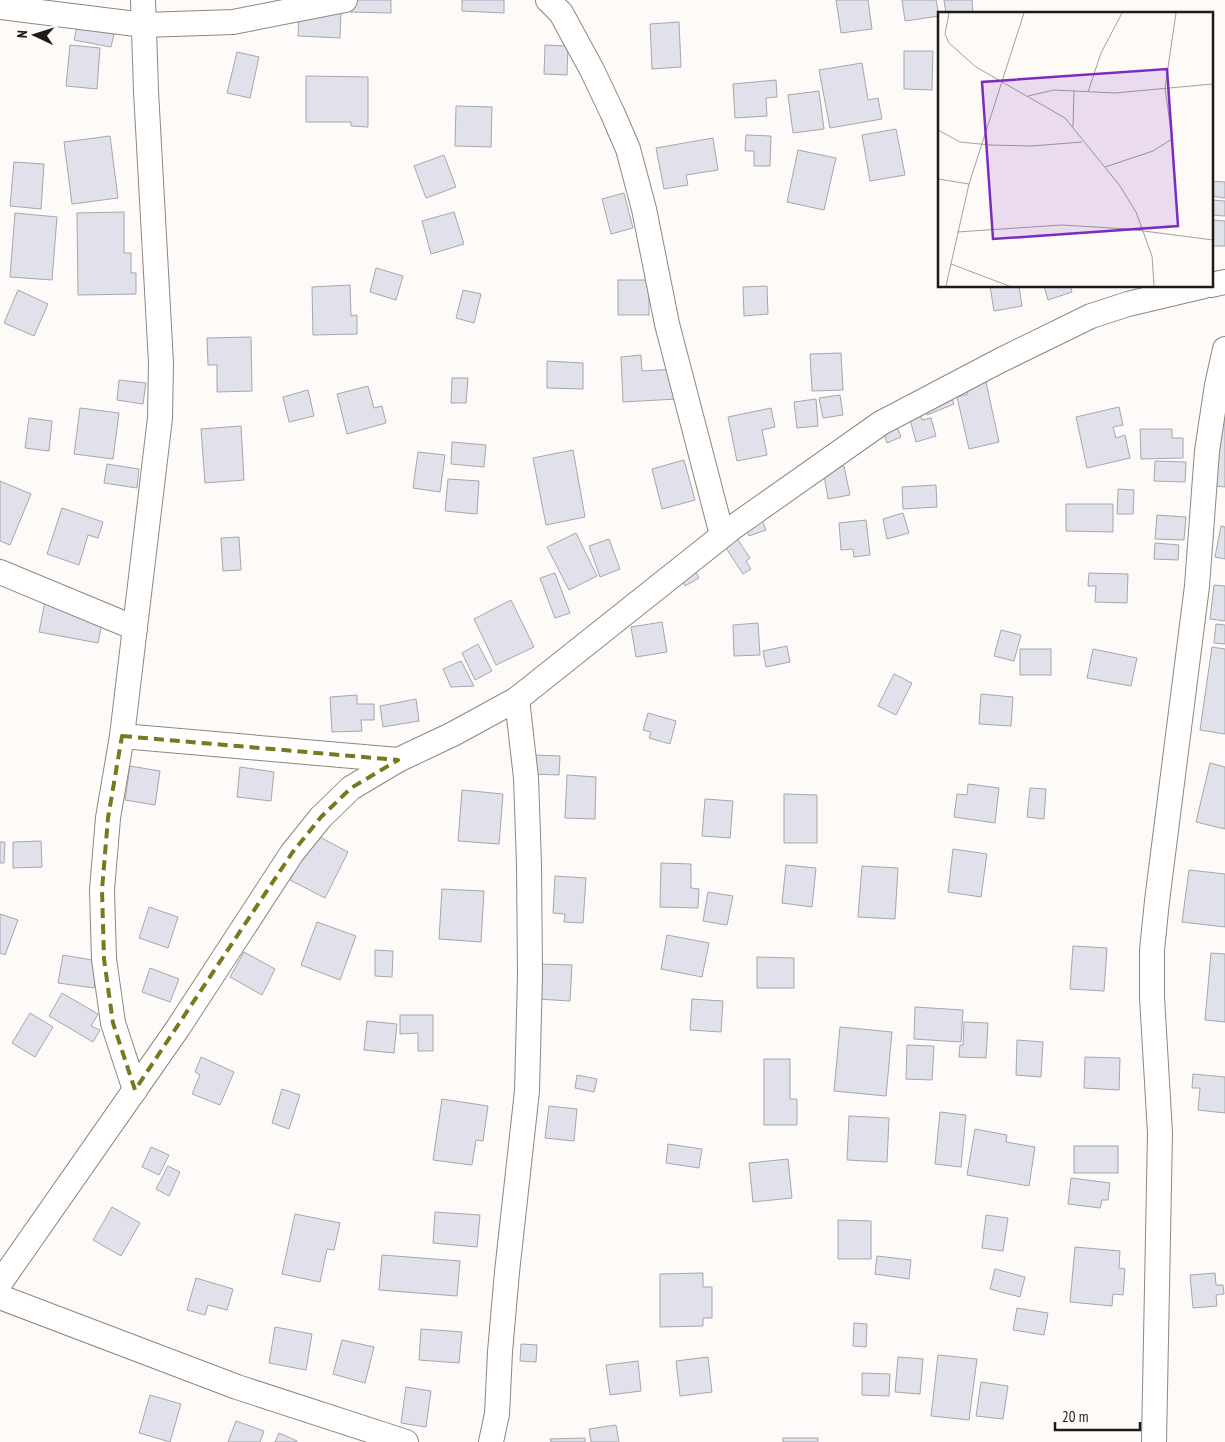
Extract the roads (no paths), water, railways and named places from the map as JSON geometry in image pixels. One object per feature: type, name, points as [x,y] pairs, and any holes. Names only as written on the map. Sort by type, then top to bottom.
[{"type":"street","points":[[135,1090],[113,1023],[104,959],[102,890],[108,818],[122,736],[160,418],[160,363],[144,0]]},
{"type":"street","points":[[0,7],[144,25],[233,22],[345,0]]},
{"type":"street","points":[[548,0],[561,13],[592,70],[628,149],[644,209],[667,324],[722,536]]},
{"type":"street","points":[[1212,285],[1225,282]]},
{"type":"street","points":[[0,1283],[178,1028],[292,853],[320,817],[351,788],[398,760],[453,734],[517,699],[722,536],[881,424],[918,403],[1091,316],[1128,304],[1196,288]]},
{"type":"street","points":[[1154,1442],[1160,1133],[1152,997],[1152,950],[1197,586],[1207,451],[1225,348]]},
{"type":"street","points":[[0,572],[135,628]]},
{"type":"street","points":[[491,1442],[497,1414],[507,1272],[527,1091],[530,975],[529,864],[526,778],[517,699]]},
{"type":"street","points":[[122,736],[398,760]]},
{"type":"street","points":[[0,1297],[237,1387],[406,1442]]}]
